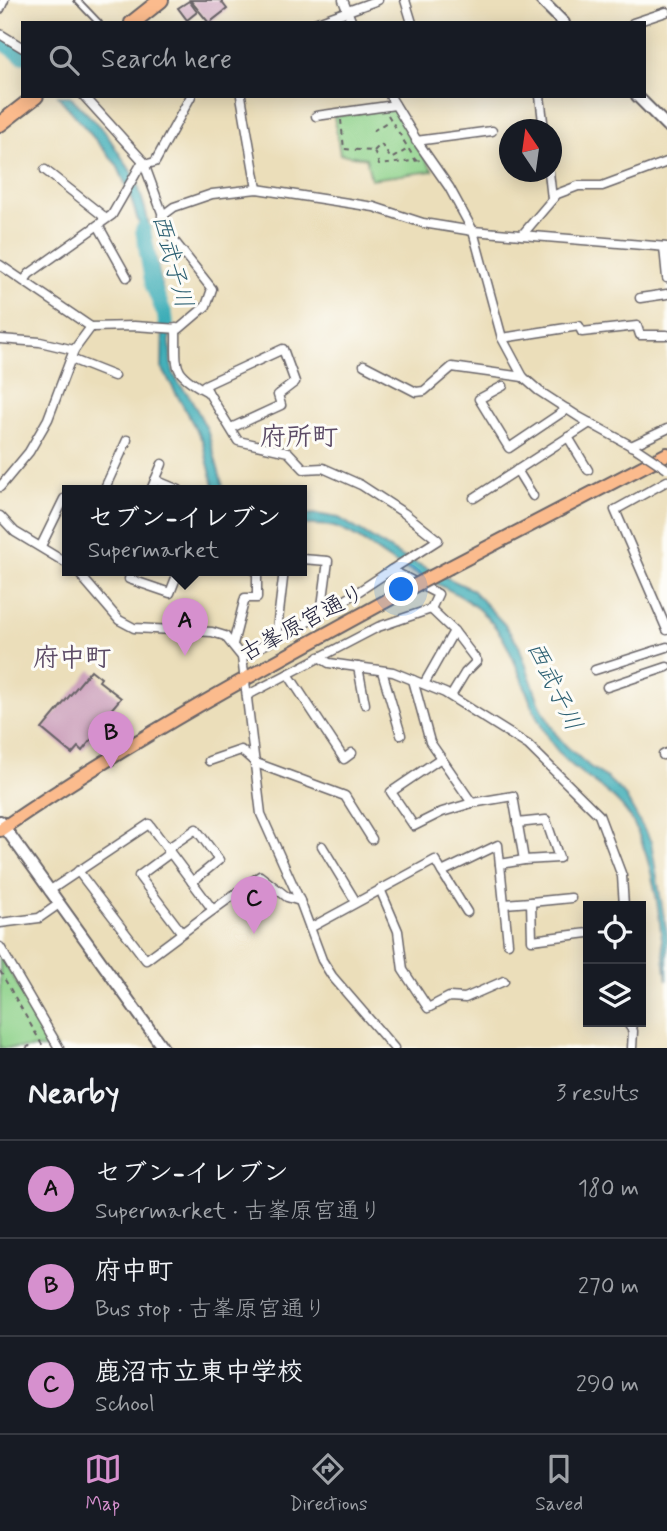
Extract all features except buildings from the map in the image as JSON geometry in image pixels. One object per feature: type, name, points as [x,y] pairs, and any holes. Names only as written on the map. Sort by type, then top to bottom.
[{"type":"highway","points":[[134,21],[155,2]]},
{"type":"highway","points":[[0,124],[33,98]]},
{"type":"main road","name":"古峯原宮通り","points":[[1,826],[245,677],[667,454]]},
{"type":"street","points":[[0,9],[4,0]]},
{"type":"street","points":[[344,0],[351,21]]},
{"type":"street","points":[[320,21],[378,0]]},
{"type":"street","points":[[405,0],[411,21]]},
{"type":"street","points":[[541,0],[562,21]]},
{"type":"street","points":[[639,21],[666,12]]},
{"type":"street","points":[[0,34],[21,47]]},
{"type":"street","points":[[0,265],[91,327],[179,329],[206,306],[212,289],[172,237],[143,163],[86,98]]},
{"type":"street","points":[[143,163],[155,162],[190,98]]},
{"type":"street","points":[[240,98],[257,189]]},
{"type":"street","points":[[391,98],[416,141],[449,187],[473,231],[502,338],[523,377],[567,410],[667,469]]},
{"type":"street","points":[[540,98],[543,119]]},
{"type":"street","points":[[639,98],[667,126]]},
{"type":"street","points":[[316,116],[395,105]]},
{"type":"street","points":[[416,141],[492,131]]},
{"type":"street","points":[[522,235],[556,194],[578,186],[602,186],[667,162]]},
{"type":"street","points":[[24,281],[29,274],[112,215],[143,163]]},
{"type":"street","points":[[45,170],[102,215],[101,222],[127,277]]},
{"type":"street","points":[[550,182],[552,199]]},
{"type":"street","points":[[162,216],[174,206],[212,194],[257,189],[373,206],[423,223],[473,231],[665,247],[667,278]]},
{"type":"street","points":[[640,298],[667,294]]},
{"type":"street","points":[[502,338],[579,326],[582,332],[637,326],[640,335],[667,335]]},
{"type":"street","points":[[0,487],[29,452],[48,419],[73,355],[91,327]]},
{"type":"street","points":[[176,328],[176,364],[181,375],[208,392]]},
{"type":"street","points":[[0,339],[40,342],[114,376]]},
{"type":"street","points":[[231,428],[281,405],[278,395],[295,383],[284,349],[205,385],[238,441],[288,452],[304,469],[323,468],[361,485],[404,513],[438,540],[321,614],[242,657]]},
{"type":"street","points":[[364,365],[416,392],[425,391],[452,367],[523,377]]},
{"type":"street","points":[[503,386],[479,399],[509,448],[567,410]]},
{"type":"street","points":[[474,498],[590,423]]},
{"type":"street","points":[[634,448],[667,429]]},
{"type":"street","points":[[568,437],[588,470]]},
{"type":"street","points":[[106,485],[127,440]]},
{"type":"street","points":[[153,485],[162,464]]},
{"type":"street","points":[[517,470],[533,496]]},
{"type":"street","points":[[155,480],[167,485]]},
{"type":"street","points":[[667,481],[615,510],[667,630]]},
{"type":"street","points":[[41,546],[62,503]]},
{"type":"street","points":[[0,516],[15,532],[62,560]]},
{"type":"street","points":[[307,559],[328,561],[321,614]]},
{"type":"street","points":[[248,695],[378,627],[431,609],[438,594],[391,570]]},
{"type":"street","points":[[81,576],[118,620],[134,628],[212,632],[225,636],[242,657],[261,814],[331,976],[394,1048]]},
{"type":"street","points":[[130,576],[129,579],[170,593],[177,576]]},
{"type":"street","points":[[233,644],[245,598],[257,598],[257,576]]},
{"type":"street","points":[[276,638],[283,576]]},
{"type":"street","points":[[431,609],[454,631],[477,661],[465,673],[451,696]]},
{"type":"street","points":[[424,684],[454,631]]},
{"type":"street","points":[[595,670],[667,647]]},
{"type":"street","points":[[319,657],[329,663],[393,672],[424,684],[451,696],[528,745],[599,815],[622,876],[624,901]]},
{"type":"street","points":[[358,667],[365,704]]},
{"type":"street","points":[[607,687],[667,667]]},
{"type":"street","points":[[382,671],[401,735]]},
{"type":"street","points":[[288,674],[344,759],[352,753]]},
{"type":"street","points":[[413,680],[430,742],[472,803]]},
{"type":"street","points":[[209,761],[241,750],[256,763],[345,796],[372,839]]},
{"type":"street","points":[[441,758],[391,792],[414,826],[442,812],[472,803],[513,796],[524,860]]},
{"type":"street","points":[[500,864],[559,858],[546,820],[517,823]]},
{"type":"street","points":[[49,891],[149,824],[213,910]]},
{"type":"street","points":[[1,826],[163,1048]]},
{"type":"street","points":[[182,933],[139,876],[196,829],[219,860],[192,882]]},
{"type":"street","points":[[442,872],[498,845],[508,943]]},
{"type":"street","points":[[322,846],[356,902]]},
{"type":"street","points":[[310,928],[435,860],[467,912]]},
{"type":"street","points":[[78,871],[146,960],[260,876],[287,897],[300,901]]},
{"type":"street","points":[[380,889],[398,931],[403,970],[428,1008],[449,997],[465,998],[504,981]]},
{"type":"street","points":[[504,904],[571,898]]},
{"type":"street","points":[[531,902],[532,940],[583,934]]},
{"type":"street","points":[[0,923],[39,918],[59,904]]},
{"type":"street","points":[[0,947],[27,998],[59,1048]]},
{"type":"street","points":[[630,1027],[632,1048]]},
{"type":"lane","points":[[77,0],[97,21]]},
{"type":"path","points":[[387,114],[416,161]]},
{"type":"path","points":[[373,131],[390,119]]},
{"type":"path","points":[[340,121],[344,149],[374,151],[381,144],[391,159],[409,148]]},
{"type":"path","points":[[374,151],[379,165],[429,159]]},
{"type":"path","points":[[0,971],[43,1047],[34,1048],[29,1045],[26,1048]]},
{"type":"green space","points":[[394,109],[433,171],[371,179],[366,158],[340,154],[334,116]]},
{"type":"green space","points":[[0,954],[47,1036],[56,1048],[0,1048]]},
{"type":"water","points":[[60,98],[72,98],[105,132],[136,179],[146,212],[169,321],[174,375],[190,397],[207,429],[223,485],[214,485],[202,440],[162,368],[163,316],[160,301],[153,286],[151,262],[129,192],[117,165]]},
{"type":"water","points":[[307,515],[339,518],[401,556],[471,589],[504,624],[519,646],[540,705],[555,733],[566,746],[624,794],[651,842],[667,935],[667,981],[653,882],[643,844],[635,826],[619,803],[576,769],[556,749],[539,722],[516,664],[501,635],[478,609],[452,591],[393,562],[342,530],[330,526],[307,525]]},
{"type":"waterway","name":"西武子川","points":[[0,40],[21,55]]},
{"type":"waterway","name":"西武子川","points":[[143,230],[153,286],[166,324]]},
{"type":"place","name":"セブン-イレブン","points":[[185,656]]},
{"type":"place","name":"府中町","points":[[111,769]]},
{"type":"place","name":"鹿沼市立東中学校","points":[[254,934]]},
{"type":"district","name":"府所町","points":[[299,436]]},
{"type":"district","name":"府中町","points":[[72,657]]}]
